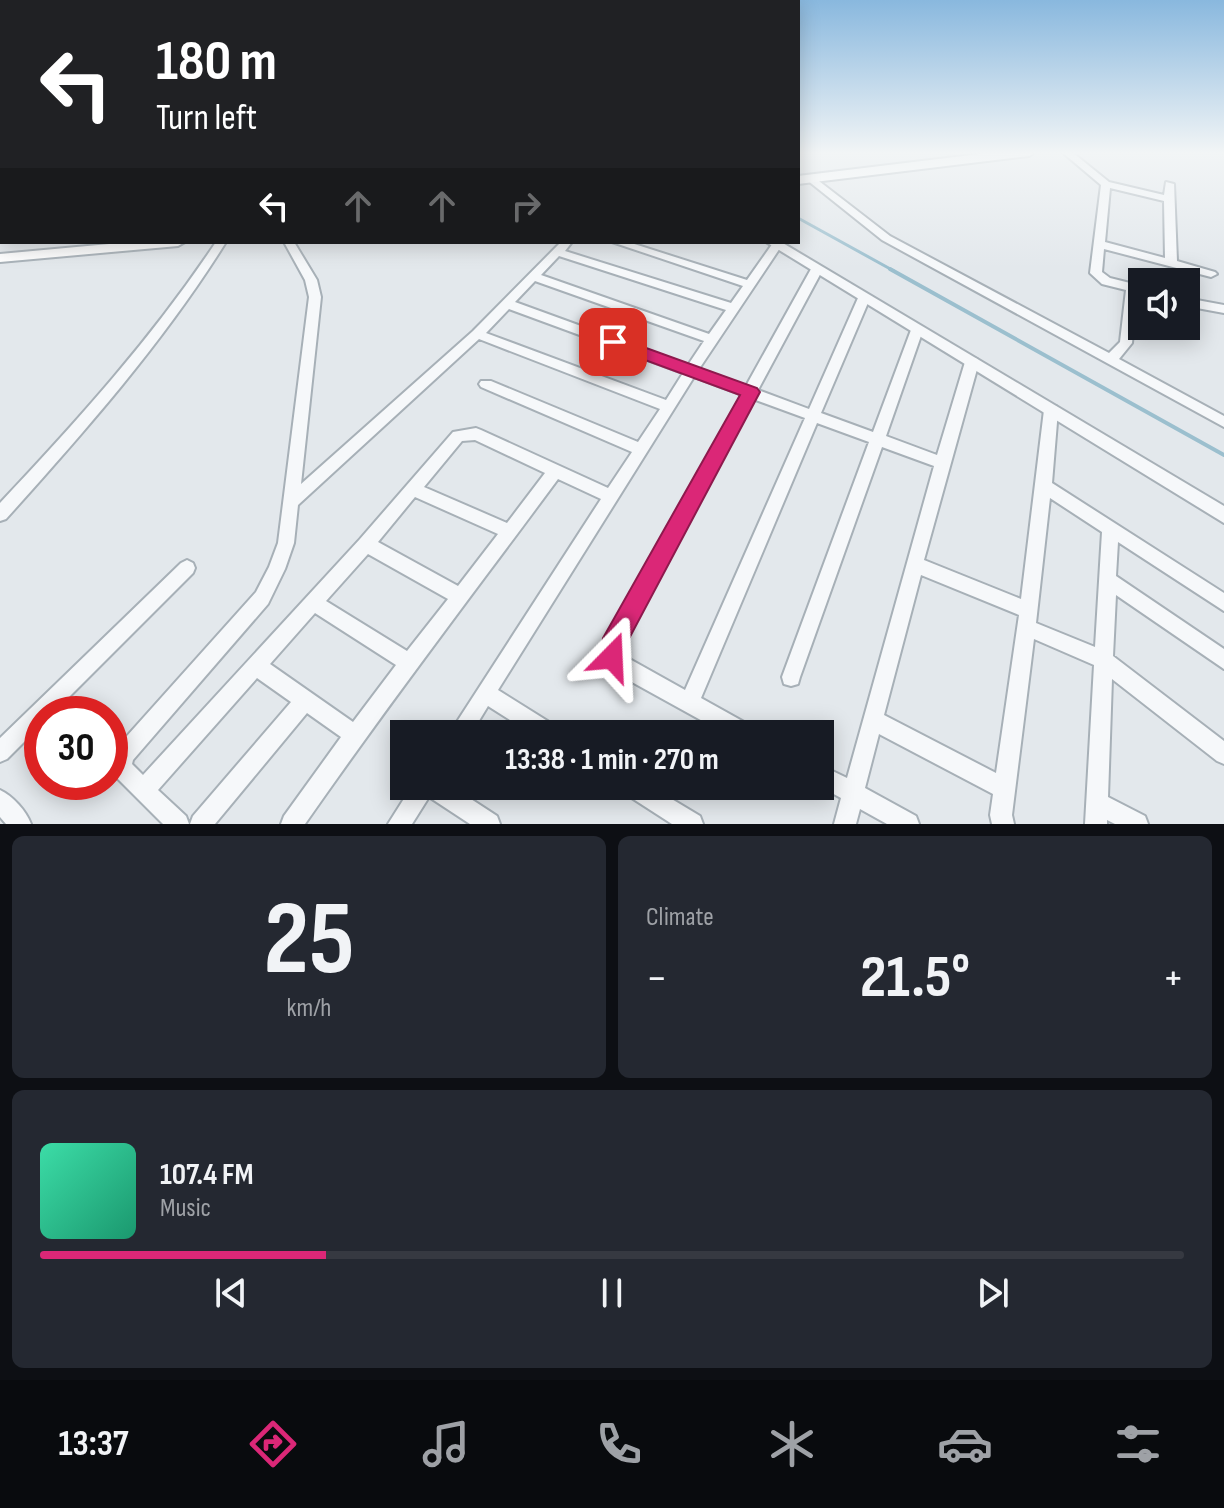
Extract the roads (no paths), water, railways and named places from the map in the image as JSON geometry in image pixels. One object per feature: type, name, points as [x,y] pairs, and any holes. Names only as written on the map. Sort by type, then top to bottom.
[{"type":"main road","points":[[0,258],[156,244]]},
{"type":"street","points":[[825,190],[886,238],[1224,422]]},
{"type":"street","points":[[1105,190],[1096,273],[1106,281],[1128,287]]},
{"type":"street","points":[[1133,190],[1169,199]]},
{"type":"street","points":[[1169,190],[1171,264]]},
{"type":"street","points":[[0,514],[99,404],[172,312],[220,244]]},
{"type":"street","points":[[178,824],[123,770],[121,763],[125,753],[262,598],[286,543],[315,297],[311,280],[290,244]]},
{"type":"street","points":[[623,244],[749,284]]},
{"type":"street","points":[[468,720],[773,244]]},
{"type":"street","points":[[776,244],[1224,515]]},
{"type":"street","points":[[1099,244],[1211,274]]},
{"type":"street","points":[[292,501],[477,334],[563,247],[733,308]]},
{"type":"street","points":[[720,720],[619,664],[612,657],[612,647],[817,269]]},
{"type":"street","points":[[534,277],[712,339]]},
{"type":"street","points":[[689,703],[864,298]]},
{"type":"street","points":[[508,304],[942,463]]},
{"type":"street","points":[[1200,305],[1224,309]]},
{"type":"street","points":[[791,677],[917,330]]},
{"type":"street","points":[[1111,359],[1126,343],[1128,333]]},
{"type":"street","points":[[477,334],[669,407]]},
{"type":"street","points":[[845,824],[972,362]]},
{"type":"street","points":[[486,384],[642,450]]},
{"type":"street","points":[[1003,824],[1001,815],[1051,410]]},
{"type":"street","points":[[145,789],[366,544],[458,436],[469,433],[611,497]]},
{"type":"street","points":[[292,824],[355,735],[555,472]]},
{"type":"street","points":[[1043,485],[1224,603]]},
{"type":"street","points":[[413,489],[510,532]]},
{"type":"street","points":[[1110,528],[1096,814],[1137,824]]},
{"type":"street","points":[[366,544],[460,597]]},
{"type":"street","points":[[914,564],[1102,659],[1224,754]]},
{"type":"street","points":[[0,752],[187,568]]},
{"type":"street","points":[[1108,580],[1224,660]]},
{"type":"street","points":[[313,602],[411,664]]},
{"type":"street","points":[[256,666],[355,735]]},
{"type":"street","points":[[486,693],[528,720]]},
{"type":"street","points":[[201,824],[306,699]]},
{"type":"street","points":[[874,720],[1005,789]]},
{"type":"street","points":[[834,783],[908,824]]},
{"type":"street","points":[[399,824],[415,800]]},
{"type":"street","points":[[453,800],[489,824]]},
{"type":"street","points":[[653,800],[692,824]]},
{"type":"street","points":[[0,801],[20,824]]},
{"type":"waterway","points":[[800,219],[894,271]]},
{"type":"waterway","points":[[890,269],[1224,455]]}]
